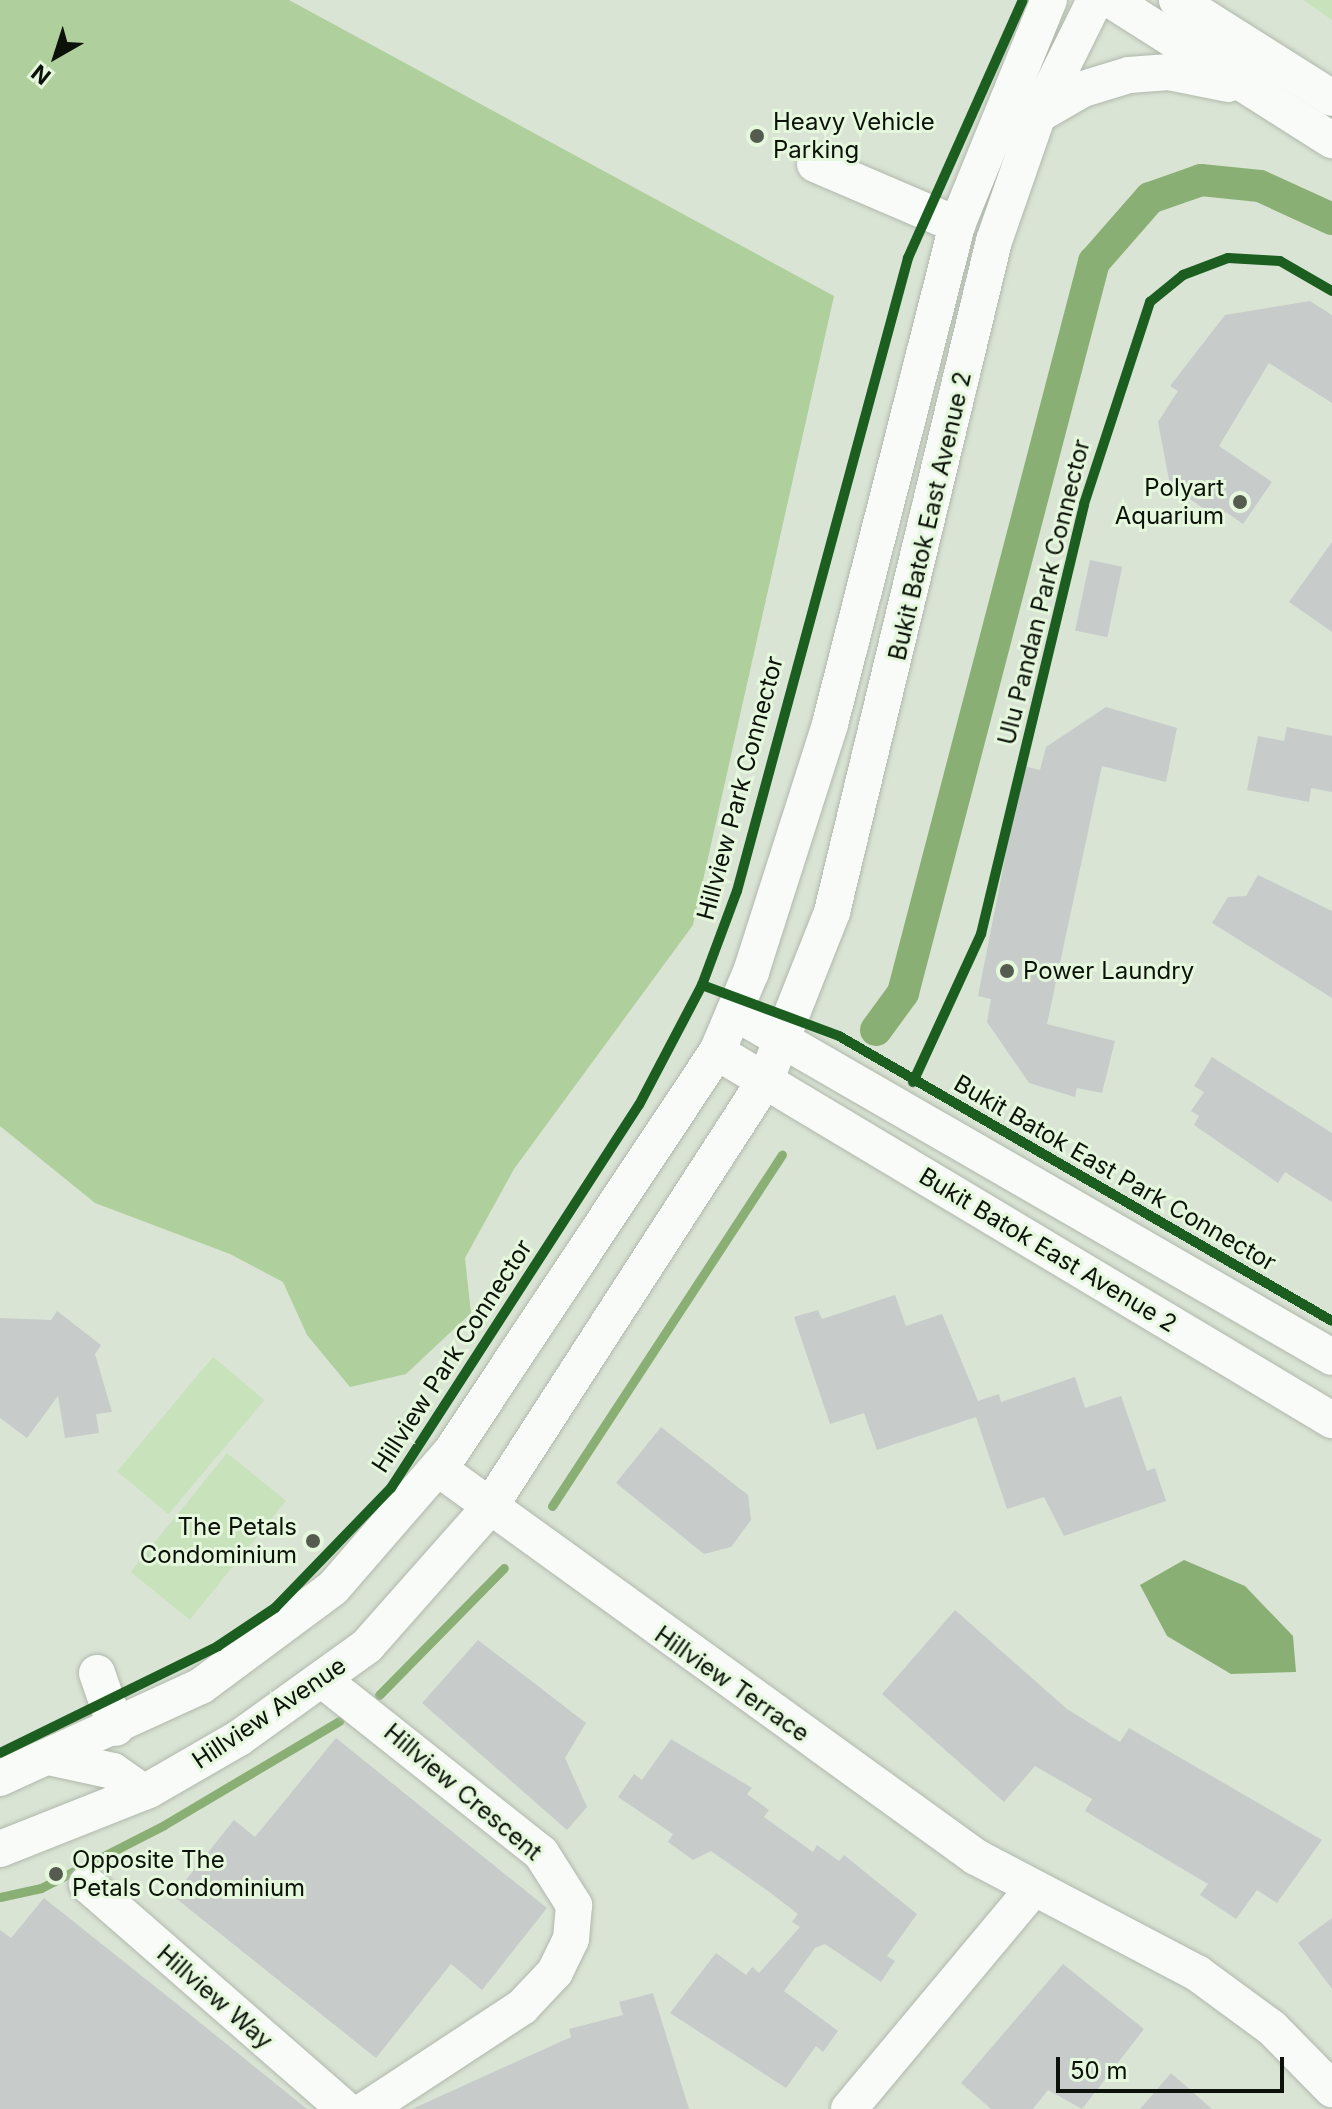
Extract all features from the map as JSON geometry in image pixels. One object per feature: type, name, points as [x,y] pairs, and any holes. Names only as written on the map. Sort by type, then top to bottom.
[{"type":"street","name":"Bukit Batok East Avenue 2","points":[[439,1469],[717,1052],[734,1012],[830,724],[957,225],[1049,0]]},
{"type":"street","name":"Bukit Batok East Avenue 2","points":[[489,1508],[766,1079],[785,1040],[832,912],[994,241],[1038,115],[1095,0]]},
{"type":"street","points":[[1111,0],[1332,140]]},
{"type":"street","points":[[1177,0],[1332,98]]},
{"type":"street","points":[[1038,115],[1129,75],[1169,72],[1249,88]]},
{"type":"street","points":[[815,164],[957,225]]},
{"type":"street","name":"Bukit Batok East Avenue 2","points":[[734,1012],[1332,1357]]},
{"type":"street","name":"Bukit Batok East Avenue 2","points":[[717,1052],[1332,1420]]},
{"type":"street","points":[[0,1778],[53,1758],[134,1712],[201,1686],[333,1588],[439,1469]]},
{"type":"street","name":"Hillview Terrace","points":[[439,1469],[489,1508],[1031,1891],[1197,1973],[1272,2028],[1332,2089]]},
{"type":"street","name":"Hillview Avenue","points":[[0,1849],[143,1792],[324,1681],[389,1624],[489,1508]]},
{"type":"street","points":[[97,1673],[134,1712]]},
{"type":"street","name":"Hillview Crescent","points":[[324,1681],[541,1853],[574,1905],[566,1950],[522,2007],[367,2109]]},
{"type":"street","points":[[53,1758],[113,1771],[143,1792]]},
{"type":"street","name":"Hillview Way","points":[[87,1884],[345,2109]]},
{"type":"street","points":[[849,2109],[1031,1891]]},
{"type":"shaded area","points":[[0,0],[289,0],[834,296],[693,925],[514,1169],[465,1258],[471,1313],[406,1374],[350,1387],[307,1335],[283,1282],[230,1254],[95,1203],[0,1126]]},
{"type":"shaded area","points":[[1303,0],[1332,0],[1332,20]]},
{"type":"shaded area","points":[[213,1357],[264,1400],[169,1514],[117,1471]]},
{"type":"shaded area","points":[[227,1453],[286,1501],[190,1620],[131,1572]]},
{"type":"shaded area","points":[[1184,1560],[1245,1586],[1293,1636],[1296,1672],[1231,1674],[1167,1636],[1140,1585]]},
{"type":"building","points":[[1310,301],[1332,315],[1332,403],[1269,363],[1219,446],[1272,482],[1243,524],[1226,512],[1220,520],[1170,485],[1158,422],[1178,391],[1170,386],[1225,315]]},
{"type":"building","points":[[1332,542],[1332,632],[1289,602]]},
{"type":"building","points":[[1090,560],[1122,567],[1107,637],[1075,630]]},
{"type":"building","points":[[1106,707],[1177,728],[1166,782],[1102,766],[1047,1024],[1115,1041],[1102,1093],[1077,1088],[1075,1097],[1029,1083],[987,1022],[991,999],[978,996],[1023,766],[1040,770],[1046,747]]},
{"type":"building","points":[[1287,727],[1332,736],[1332,792],[1311,788],[1309,802],[1247,790],[1258,736],[1284,741]]},
{"type":"building","points":[[1258,875],[1332,911],[1332,998],[1212,923],[1228,897],[1246,896]]},
{"type":"building","points":[[1212,1057],[1332,1133],[1332,1202],[1285,1172],[1278,1183],[1194,1125],[1199,1116],[1191,1111],[1204,1092],[1194,1086]]},
{"type":"building","points":[[895,1295],[906,1326],[942,1314],[978,1401],[999,1394],[1001,1402],[1075,1377],[1085,1408],[1121,1396],[1147,1471],[1155,1468],[1166,1501],[1064,1536],[1044,1497],[1007,1509],[976,1417],[877,1450],[864,1413],[830,1424],[794,1317],[818,1310],[822,1319]]},
{"type":"building","points":[[57,1311],[101,1345],[95,1354],[112,1412],[96,1414],[99,1433],[65,1438],[58,1396],[27,1438],[0,1418],[0,1318],[51,1320]]},
{"type":"building","points":[[661,1427],[748,1495],[751,1520],[731,1547],[704,1554],[616,1483]]},
{"type":"building","points":[[955,1610],[1067,1709],[1120,1742],[1129,1728],[1322,1840],[1277,1903],[1257,1890],[1236,1919],[1200,1895],[1208,1884],[1085,1811],[1092,1799],[1035,1766],[1004,1802],[882,1694]]},
{"type":"building","points":[[478,1640],[586,1723],[565,1758],[587,1807],[567,1830],[422,1703]]},
{"type":"building","points":[[336,1738],[547,1908],[482,1990],[451,1964],[376,2058],[173,1896],[234,1820],[255,1837]]},
{"type":"building","points":[[671,1739],[752,1788],[747,1794],[769,1810],[764,1817],[813,1852],[817,1845],[839,1861],[844,1855],[917,1914],[887,1956],[895,1961],[881,1982],[825,1944],[815,1948],[784,1991],[838,2031],[823,2052],[816,2046],[786,2088],[670,2013],[716,1953],[746,1975],[752,1967],[759,1973],[800,1927],[792,1922],[798,1914],[768,1891],[711,1851],[693,1860],[668,1842],[673,1834],[618,1797],[634,1774],[642,1780]]},
{"type":"building","points":[[44,1898],[307,2109],[0,2109],[0,1930],[11,1938]]},
{"type":"building","points":[[1332,1918],[1332,1989],[1298,1943]]},
{"type":"building","points":[[1063,1964],[1144,2029],[1082,2109],[1048,2090],[1033,2109],[991,2109],[961,2083]]},
{"type":"building","points":[[653,1993],[689,2109],[412,2109],[571,2037],[569,2029],[623,2015],[619,2002]]},
{"type":"building","points":[[1171,2073],[1212,2109],[1140,2109]]},
{"type":"waterway","points":[[876,1030],[903,993],[1094,262],[1150,198],[1201,180],[1260,186],[1332,219]]},
{"type":"waterway","points":[[552,1506],[782,1155]]},
{"type":"waterway","points":[[379,1695],[504,1568]]},
{"type":"waterway","points":[[0,1897],[41,1888],[164,1825],[339,1721]]},
{"type":"cycle path","name":"Hillview Park Connector","points":[[0,1753],[218,1646],[275,1608],[391,1488],[639,1105],[702,985],[737,891],[908,258],[1023,0]]},
{"type":"cycle path","name":"Ulu Pandan Park Connector","points":[[913,1082],[981,934],[1084,504],[1150,302],[1183,275],[1228,258],[1280,261],[1332,291]]},
{"type":"cycle path","name":"Bukit Batok East Park Connector","points":[[702,985],[839,1036],[1332,1321]]},
{"type":"place","name":"Heavy Vehicle Parking","points":[[757,136]]},
{"type":"place","name":"Polyart Aquarium","points":[[1240,502]]},
{"type":"place","name":"Power Laundry","points":[[1007,971]]},
{"type":"place","name":"The Petals Condominium","points":[[313,1541]]},
{"type":"place","name":"Opposite The Petals Condominium","points":[[56,1874]]}]
